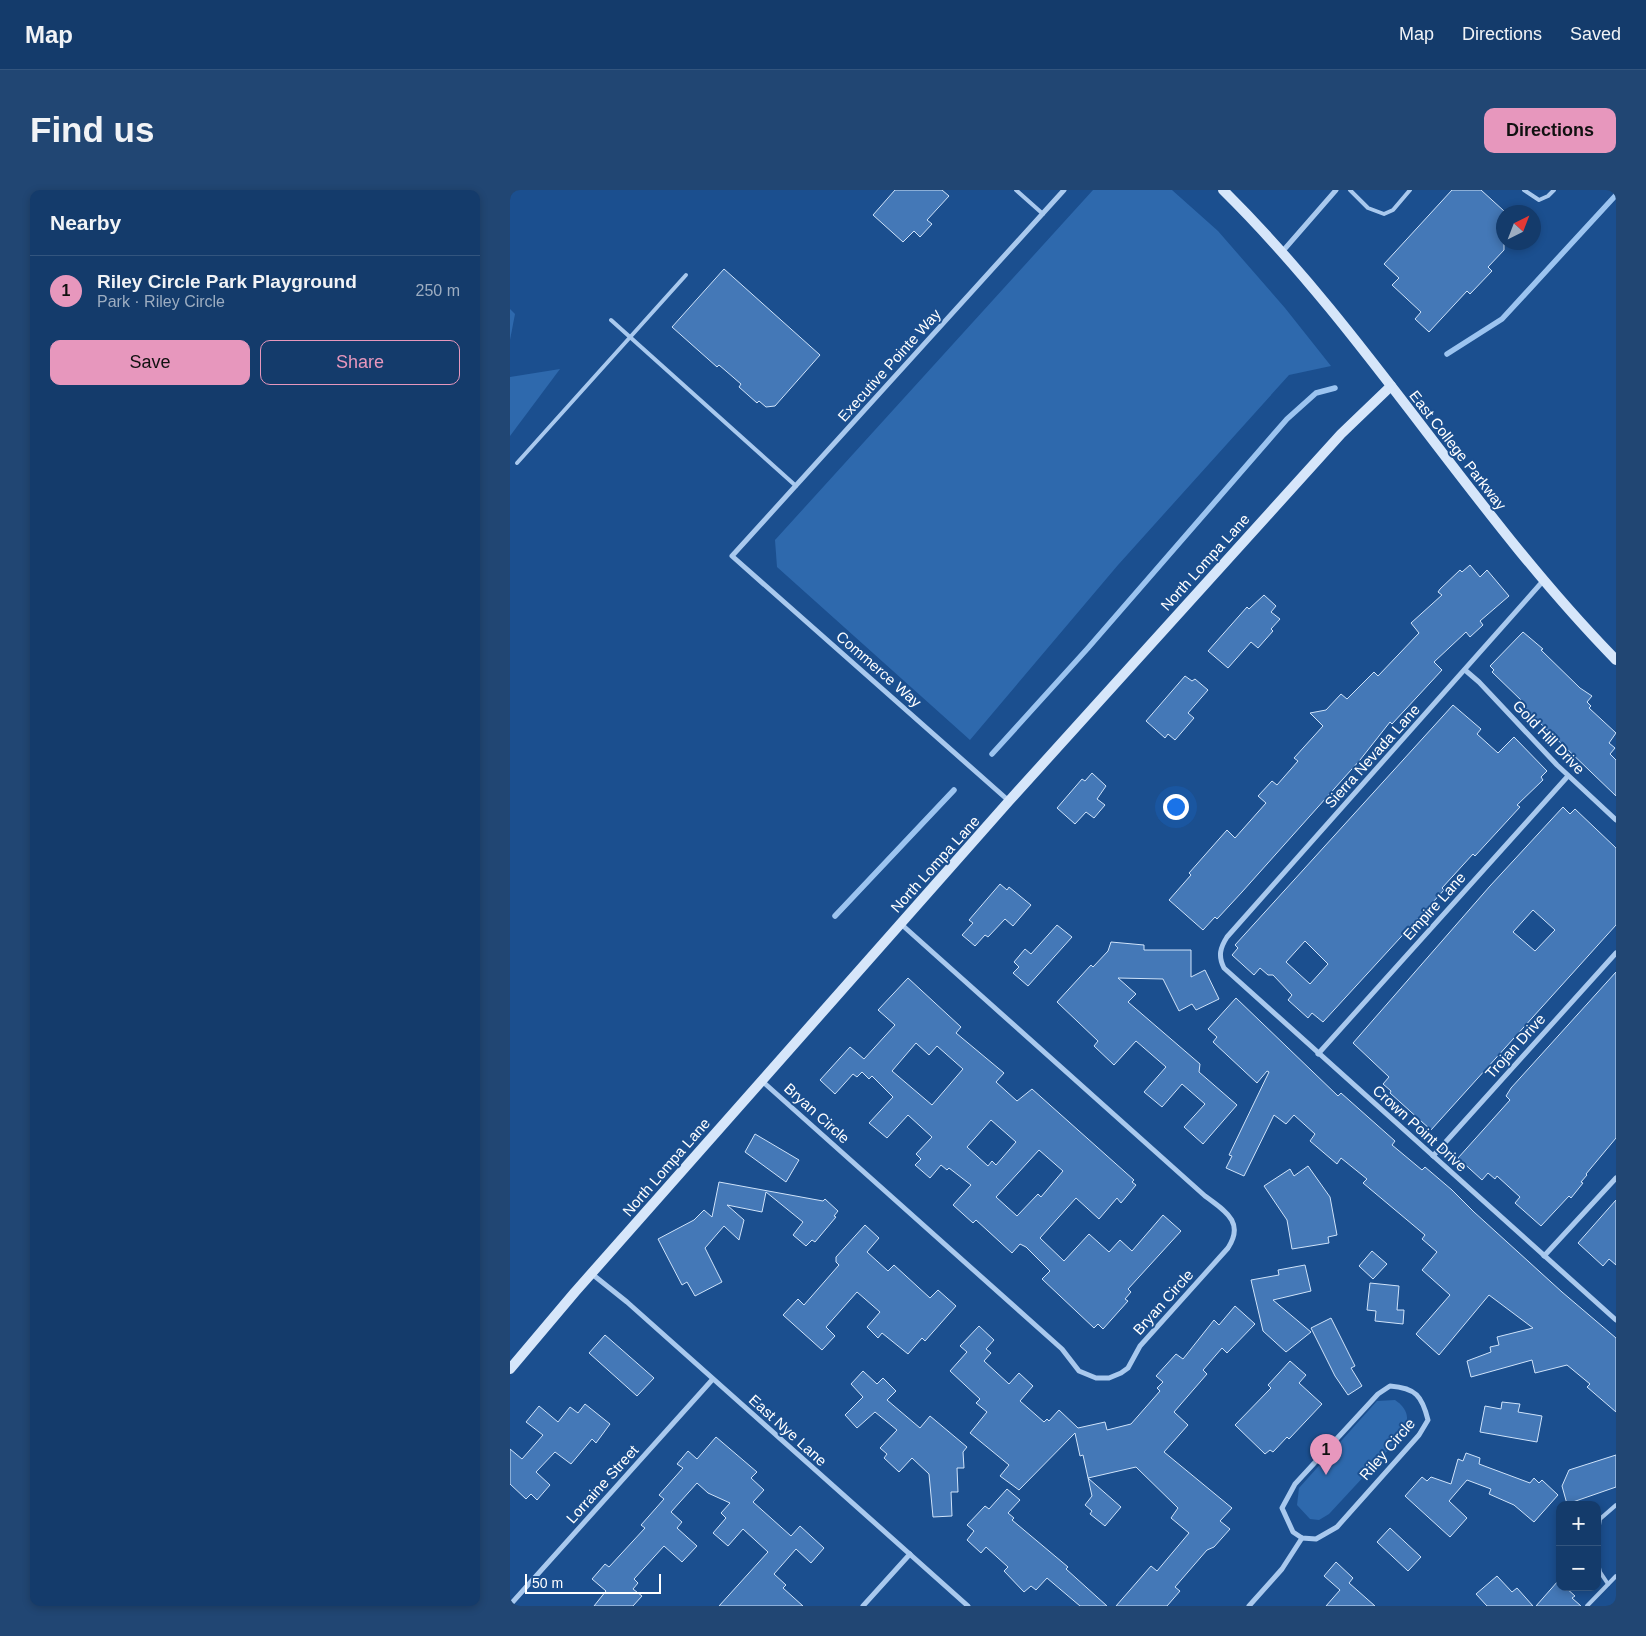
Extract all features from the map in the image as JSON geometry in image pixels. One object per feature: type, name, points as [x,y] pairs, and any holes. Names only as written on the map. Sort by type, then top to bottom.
[{"type":"street","name":"Executive Pointe Way","points":[[732,556],[1064,190]]},
{"type":"street","name":"East College Parkway","points":[[1223,190],[1282,252],[1391,386],[1543,581],[1574,617],[1616,660]]},
{"type":"street","points":[[1282,252],[1336,190]]},
{"type":"street","name":"North Lompa Lane","points":[[510,1369],[591,1273],[1009,801],[1341,434],[1391,386]]},
{"type":"street","name":"Commerce Way","points":[[732,556],[1009,801]]},
{"type":"street","name":"Sierra Nevada Lane","points":[[1220,948],[1227,937],[1543,581]]},
{"type":"street","name":"Gold Hill Drive","points":[[1465,670],[1479,682],[1568,776],[1616,820]]},
{"type":"street","name":"Empire Lane","points":[[1318,1054],[1568,776]]},
{"type":"street","name":"Bryan Circle","points":[[762,1080],[1062,1350],[1079,1371],[1096,1378],[1109,1378],[1128,1368],[1140,1346],[1228,1248],[1235,1233],[1234,1224],[1227,1213],[1205,1196],[901,924]]},
{"type":"street","name":"Crown Point Drive","points":[[1220,948],[1220,961],[1224,968],[1616,1320]]},
{"type":"street","name":"Trojan Drive","points":[[1433,1156],[1616,953]]},
{"type":"street","points":[[1544,1256],[1616,1178]]},
{"type":"street","name":"East Nye Lane","points":[[591,1273],[627,1302],[712,1380],[968,1606]]},
{"type":"street","name":"Lorraine Street","points":[[510,1605],[712,1380]]},
{"type":"street","name":"Riley Circle","points":[[1390,1386],[1406,1387],[1413,1391],[1424,1403],[1428,1420],[1419,1435],[1336,1527],[1316,1539],[1302,1538],[1293,1532],[1282,1514],[1284,1502],[1295,1484],[1378,1394],[1390,1386]]},
{"type":"street","points":[[1249,1606],[1282,1569],[1302,1538]]},
{"type":"street","points":[[863,1606],[910,1554]]},
{"type":"lane","points":[[1016,190],[1043,214]]},
{"type":"lane","points":[[1350,190],[1368,208],[1384,214],[1393,210],[1410,190]]},
{"type":"lane","points":[[1524,190],[1539,200],[1548,196],[1554,190]]},
{"type":"lane","points":[[517,463],[686,275]]},
{"type":"lane","points":[[611,320],[796,486]]},
{"type":"lane","points":[[1601,1518],[1616,1505]]},
{"type":"lane","points":[[1601,1574],[1608,1584]]},
{"type":"lane","points":[[1587,1606],[1616,1576]]},
{"type":"shaded area","points":[[1093,190],[1172,190],[1218,231],[1285,308],[1331,366],[1289,375],[1118,565],[970,740],[777,567],[775,540]]},
{"type":"shaded area","points":[[510,309],[515,314],[510,340]]},
{"type":"shaded area","points":[[560,369],[510,436],[510,377]]},
{"type":"shaded area","points":[[1395,1400],[1405,1410],[1407,1422],[1405,1432],[1329,1514],[1319,1520],[1310,1519],[1297,1505],[1299,1488],[1377,1401]]},
{"type":"building","points":[[895,190],[942,190],[949,196],[927,220],[932,224],[920,237],[914,231],[903,242],[873,215]]},
{"type":"building","points":[[1452,190],[1481,190],[1497,205],[1496,250],[1504,250],[1488,267],[1492,271],[1470,294],[1467,291],[1429,332],[1415,319],[1421,312],[1392,285],[1399,278],[1384,264]]},
{"type":"building","points":[[724,269],[820,355],[775,406],[766,407],[759,401],[757,403],[739,387],[741,384],[719,365],[717,367],[672,327]]},
{"type":"building","points":[[1470,565],[1480,577],[1487,570],[1509,596],[1480,621],[1483,625],[1470,637],[1466,632],[1434,662],[1442,670],[1392,724],[1390,722],[1360,760],[1242,892],[1217,919],[1215,917],[1203,930],[1169,900],[1191,875],[1189,873],[1227,830],[1235,838],[1266,803],[1258,796],[1272,781],[1277,785],[1298,761],[1294,758],[1323,726],[1310,713],[1326,710],[1341,694],[1347,699],[1374,672],[1378,676],[1419,633],[1411,623],[1442,595],[1438,592],[1440,589],[1460,570],[1462,572]]},
{"type":"building","points":[[1264,595],[1276,606],[1271,612],[1280,619],[1271,629],[1273,631],[1258,648],[1251,642],[1228,668],[1208,651],[1247,607],[1249,609]]},
{"type":"building","points":[[1523,632],[1543,649],[1541,650],[1580,688],[1592,696],[1587,702],[1591,706],[1589,708],[1616,733],[1609,743],[1615,748],[1610,754],[1616,760],[1616,796],[1540,723],[1519,701],[1523,702],[1492,672],[1494,670],[1490,666]]},
{"type":"building","points":[[1185,676],[1192,681],[1195,679],[1208,690],[1188,713],[1194,718],[1175,740],[1168,734],[1165,738],[1146,721]]},
{"type":"building","points":[[1453,705],[1481,729],[1477,734],[1498,753],[1514,737],[1547,771],[1541,777],[1543,780],[1517,805],[1520,807],[1475,856],[1473,854],[1442,888],[1444,890],[1323,1022],[1312,1013],[1308,1018],[1288,1000],[1292,995],[1273,975],[1268,975],[1260,968],[1254,975],[1232,955],[1238,948],[1235,945]],"holes":[[[1305,941],[1328,964],[1310,984],[1286,962]]]},
{"type":"building","points":[[1092,773],[1106,786],[1097,799],[1105,805],[1094,818],[1086,812],[1075,824],[1057,808],[1082,779],[1085,781]]},
{"type":"building","points":[[1563,807],[1570,814],[1575,809],[1616,848],[1616,925],[1431,1130],[1390,1093],[1391,1091],[1383,1084],[1389,1077],[1353,1043],[1490,886]],"holes":[[[1533,910],[1555,930],[1535,951],[1513,932]]]},
{"type":"building","points":[[1000,884],[1007,890],[1009,887],[1031,905],[1013,926],[1005,919],[988,937],[985,935],[975,946],[962,935],[973,923],[969,920]]},
{"type":"building","points":[[1057,925],[1072,937],[1028,986],[1013,973],[1019,967],[1014,962],[1025,949],[1031,954]]},
{"type":"building","points":[[1111,942],[1144,945],[1144,950],[1191,950],[1191,977],[1205,970],[1219,999],[1196,1010],[1192,1004],[1179,1011],[1163,979],[1118,978],[1136,994],[1128,1002],[1200,1064],[1199,1072],[1237,1105],[1203,1144],[1184,1127],[1205,1104],[1182,1084],[1162,1107],[1144,1092],[1166,1067],[1136,1041],[1114,1065],[1094,1046],[1098,1041],[1057,1002],[1091,965],[1093,967],[1108,951]]},
{"type":"building","points":[[1616,972],[1616,1138],[1586,1174],[1581,1182],[1583,1183],[1571,1198],[1569,1196],[1541,1226],[1515,1203],[1520,1197],[1497,1176],[1495,1179],[1488,1173],[1482,1180],[1458,1158],[1510,1100],[1506,1096],[1511,1088]]},
{"type":"building","points":[[908,978],[961,1027],[956,1033],[1004,1073],[996,1082],[1017,1101],[1032,1089],[1134,1180],[1132,1182],[1136,1185],[1121,1203],[1117,1198],[1099,1219],[1076,1198],[1040,1238],[1064,1261],[1089,1234],[1109,1252],[1120,1240],[1132,1251],[1163,1215],[1181,1231],[1128,1289],[1131,1292],[1125,1299],[1128,1301],[1103,1329],[1098,1324],[1094,1328],[1042,1279],[1050,1271],[1026,1247],[1020,1244],[1012,1253],[976,1220],[973,1223],[953,1205],[971,1185],[949,1168],[947,1170],[941,1165],[930,1178],[915,1165],[921,1159],[916,1154],[932,1137],[908,1115],[887,1138],[869,1123],[893,1097],[872,1076],[869,1079],[862,1072],[857,1077],[853,1074],[835,1094],[820,1080],[850,1047],[864,1059],[895,1025],[878,1010]],"holes":[[[916,1043],[929,1055],[937,1046],[963,1069],[932,1105],[892,1071]],[[991,1120],[1016,1142],[996,1165],[992,1161],[988,1166],[967,1147]],[[1039,1150],[1063,1171],[1041,1197],[1038,1194],[1017,1216],[996,1197]]]},
{"type":"building","points":[[1236,998],[1338,1096],[1341,1093],[1395,1141],[1392,1145],[1422,1170],[1425,1167],[1452,1190],[1562,1292],[1616,1338],[1616,1412],[1587,1387],[1590,1384],[1567,1365],[1535,1373],[1532,1360],[1471,1377],[1467,1361],[1491,1352],[1490,1347],[1499,1345],[1497,1337],[1533,1328],[1489,1295],[1439,1355],[1419,1337],[1416,1334],[1450,1295],[1422,1270],[1437,1252],[1422,1239],[1425,1235],[1363,1183],[1367,1179],[1341,1158],[1337,1164],[1310,1141],[1315,1134],[1294,1115],[1286,1124],[1274,1115],[1244,1176],[1226,1168],[1232,1156],[1229,1155],[1269,1072],[1267,1071],[1257,1083],[1213,1042],[1217,1037],[1208,1029]]},
{"type":"building","points":[[755,1134],[799,1160],[786,1182],[745,1152]]},
{"type":"building","points":[[1308,1166],[1330,1197],[1337,1235],[1328,1237],[1329,1243],[1292,1249],[1287,1220],[1264,1186],[1290,1169],[1294,1176]]},
{"type":"building","points":[[719,1182],[823,1201],[825,1199],[838,1211],[834,1216],[836,1217],[815,1242],[812,1240],[806,1246],[793,1235],[803,1222],[766,1192],[762,1212],[727,1205],[744,1220],[739,1240],[724,1226],[705,1248],[722,1282],[695,1296],[687,1282],[682,1285],[658,1239],[694,1220],[704,1210],[712,1217]]},
{"type":"building","points":[[1616,1200],[1616,1265],[1609,1259],[1603,1266],[1578,1243]]},
{"type":"building","points":[[865,1225],[879,1238],[867,1252],[888,1271],[894,1265],[930,1298],[938,1290],[956,1306],[925,1341],[922,1338],[908,1354],[882,1333],[878,1338],[867,1327],[880,1312],[857,1292],[826,1327],[835,1336],[822,1350],[783,1315],[798,1299],[804,1305],[839,1265],[836,1262],[836,1257]]},
{"type":"building","points":[[1372,1251],[1387,1264],[1373,1279],[1359,1266]]},
{"type":"building","points":[[1305,1265],[1311,1291],[1273,1300],[1311,1332],[1286,1352],[1263,1331],[1251,1280],[1279,1275],[1278,1270]]},
{"type":"building","points":[[1370,1283],[1399,1286],[1397,1310],[1404,1310],[1403,1324],[1375,1321],[1376,1311],[1367,1310]]},
{"type":"building","points":[[1235,1306],[1255,1324],[1227,1353],[1222,1348],[1203,1370],[1207,1374],[1174,1412],[1188,1425],[1164,1452],[1232,1508],[1220,1521],[1230,1529],[1214,1547],[1207,1550],[1175,1587],[1180,1591],[1167,1606],[1116,1606],[1151,1566],[1157,1571],[1189,1533],[1171,1518],[1178,1508],[1136,1467],[1088,1478],[1083,1455],[1080,1456],[1075,1433],[1019,1490],[1000,1476],[1009,1465],[970,1433],[987,1412],[976,1403],[980,1399],[950,1371],[967,1352],[960,1346],[979,1326],[994,1340],[986,1349],[991,1353],[984,1361],[1009,1384],[1019,1373],[1033,1386],[1020,1401],[1044,1422],[1047,1419],[1049,1421],[1059,1410],[1078,1428],[1105,1422],[1107,1430],[1131,1424],[1160,1391],[1157,1388],[1163,1382],[1156,1376],[1176,1354],[1183,1359],[1214,1320],[1219,1325]]},
{"type":"building","points":[[1331,1318],[1355,1366],[1351,1368],[1362,1386],[1348,1395],[1335,1376],[1311,1328]]},
{"type":"building","points":[[605,1335],[654,1378],[637,1396],[589,1353]]},
{"type":"building","points":[[1290,1361],[1306,1375],[1299,1383],[1322,1404],[1289,1439],[1287,1437],[1273,1452],[1270,1450],[1265,1454],[1235,1425],[1271,1388],[1268,1385]]},
{"type":"building","points":[[863,1371],[877,1384],[883,1378],[896,1391],[887,1400],[920,1428],[930,1416],[967,1447],[963,1452],[964,1468],[957,1468],[958,1492],[951,1492],[952,1516],[933,1517],[929,1474],[912,1458],[899,1472],[884,1458],[887,1454],[880,1448],[897,1430],[875,1412],[857,1428],[845,1415],[863,1397],[851,1384]]},
{"type":"building","points":[[1502,1402],[1520,1404],[1518,1412],[1542,1416],[1537,1442],[1480,1432],[1485,1406],[1501,1409]]},
{"type":"building","points":[[585,1404],[610,1424],[596,1443],[592,1439],[571,1464],[555,1452],[536,1472],[550,1485],[537,1500],[531,1494],[526,1499],[510,1484],[510,1449],[522,1459],[543,1435],[526,1422],[539,1406],[558,1422],[570,1407],[578,1413]]},
{"type":"building","points":[[716,1437],[757,1472],[751,1478],[764,1490],[753,1502],[791,1536],[800,1526],[824,1548],[811,1563],[796,1549],[774,1574],[786,1585],[783,1588],[803,1606],[719,1606],[768,1552],[743,1529],[728,1546],[713,1533],[726,1518],[721,1513],[730,1503],[708,1493],[697,1483],[671,1512],[682,1522],[677,1528],[697,1546],[682,1562],[664,1546],[634,1579],[638,1583],[633,1589],[642,1596],[633,1606],[594,1606],[606,1591],[592,1579],[605,1564],[609,1567],[645,1528],[641,1525],[664,1499],[659,1495],[683,1468],[677,1464],[688,1451],[697,1459]]},
{"type":"building","points":[[1466,1453],[1480,1458],[1479,1464],[1530,1483],[1534,1478],[1539,1483],[1542,1480],[1558,1495],[1534,1522],[1514,1505],[1489,1494],[1491,1489],[1467,1480],[1449,1501],[1467,1518],[1450,1537],[1405,1496],[1422,1477],[1427,1481],[1431,1477],[1451,1484],[1458,1459],[1463,1461]]},
{"type":"building","points":[[1616,1455],[1616,1487],[1576,1501],[1566,1501],[1562,1486],[1569,1470]]},
{"type":"building","points":[[1088,1478],[1121,1507],[1105,1526],[1090,1514],[1092,1511],[1085,1505],[1092,1496]]},
{"type":"building","points":[[1007,1489],[1020,1500],[1008,1513],[1014,1518],[1012,1520],[1068,1567],[1066,1569],[1107,1606],[1080,1606],[1047,1578],[1036,1590],[1031,1586],[1024,1592],[1004,1571],[1008,1567],[986,1547],[981,1553],[967,1540],[974,1531],[967,1525],[985,1506],[989,1509]]},
{"type":"building","points":[[1390,1528],[1421,1557],[1408,1571],[1377,1542]]},
{"type":"building","points":[[1336,1562],[1353,1578],[1349,1583],[1375,1606],[1326,1606],[1340,1590],[1324,1576]]},
{"type":"building","points":[[1497,1576],[1512,1592],[1517,1588],[1533,1606],[1487,1606],[1476,1594]]},
{"type":"building","points":[[1556,1583],[1556,1591],[1569,1591],[1575,1596],[1572,1598],[1581,1606],[1536,1606]]},
{"type":"waterway","points":[[1447,354],[1502,319],[1616,195]]},
{"type":"waterway","points":[[992,754],[1088,648],[1287,419],[1316,393],[1335,388]]},
{"type":"waterway","points":[[835,916],[954,790]]},
{"type":"place","name":"Riley Circle Park Playground","points":[[1326,1475]]}]
